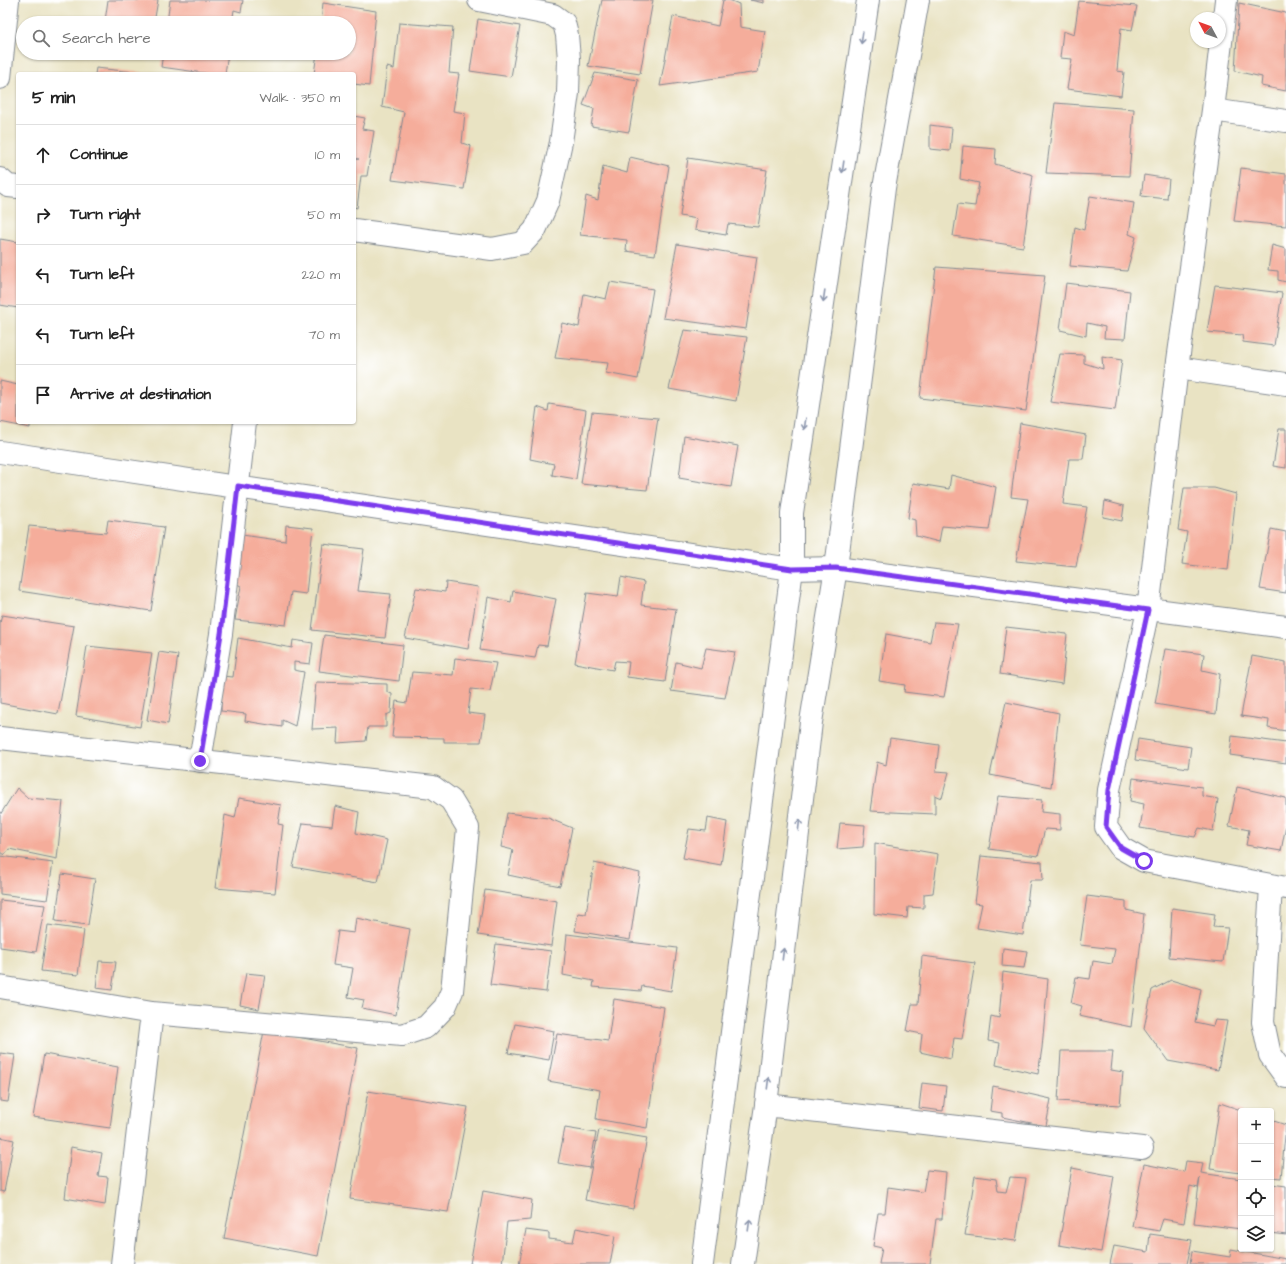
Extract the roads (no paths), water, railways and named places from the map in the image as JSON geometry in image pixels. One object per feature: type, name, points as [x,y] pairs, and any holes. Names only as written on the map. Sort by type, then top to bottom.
[{"type":"street","points":[[0,78],[8,0]]},
{"type":"street","points":[[356,230],[492,249],[523,243],[535,230],[548,201],[561,142],[568,93],[569,59],[567,35],[564,23],[553,15],[479,0]]},
{"type":"street","points":[[702,1264],[792,569],[792,513],[868,0]]},
{"type":"street","points":[[743,1264],[766,1105],[810,722],[836,568],[884,188],[918,0]]},
{"type":"street","points":[[1226,0],[1213,110],[1177,368],[1148,610],[1109,790],[1106,827],[1121,848],[1144,861],[1279,887],[1263,1022],[1270,1055],[1286,1077]]},
{"type":"street","points":[[1213,110],[1286,121]]},
{"type":"street","points":[[0,179],[8,186],[16,187]]},
{"type":"street","points":[[1177,368],[1286,384]]},
{"type":"street","points":[[200,761],[221,634],[245,424]]},
{"type":"street","points":[[0,452],[792,569],[836,568],[1286,627]]},
{"type":"street","points":[[0,738],[433,788],[451,800],[468,828],[452,991],[445,1007],[426,1027],[402,1035],[152,1013],[0,988]]},
{"type":"street","points":[[122,1264],[152,1013]]},
{"type":"street","points":[[766,1105],[1142,1148]]}]
